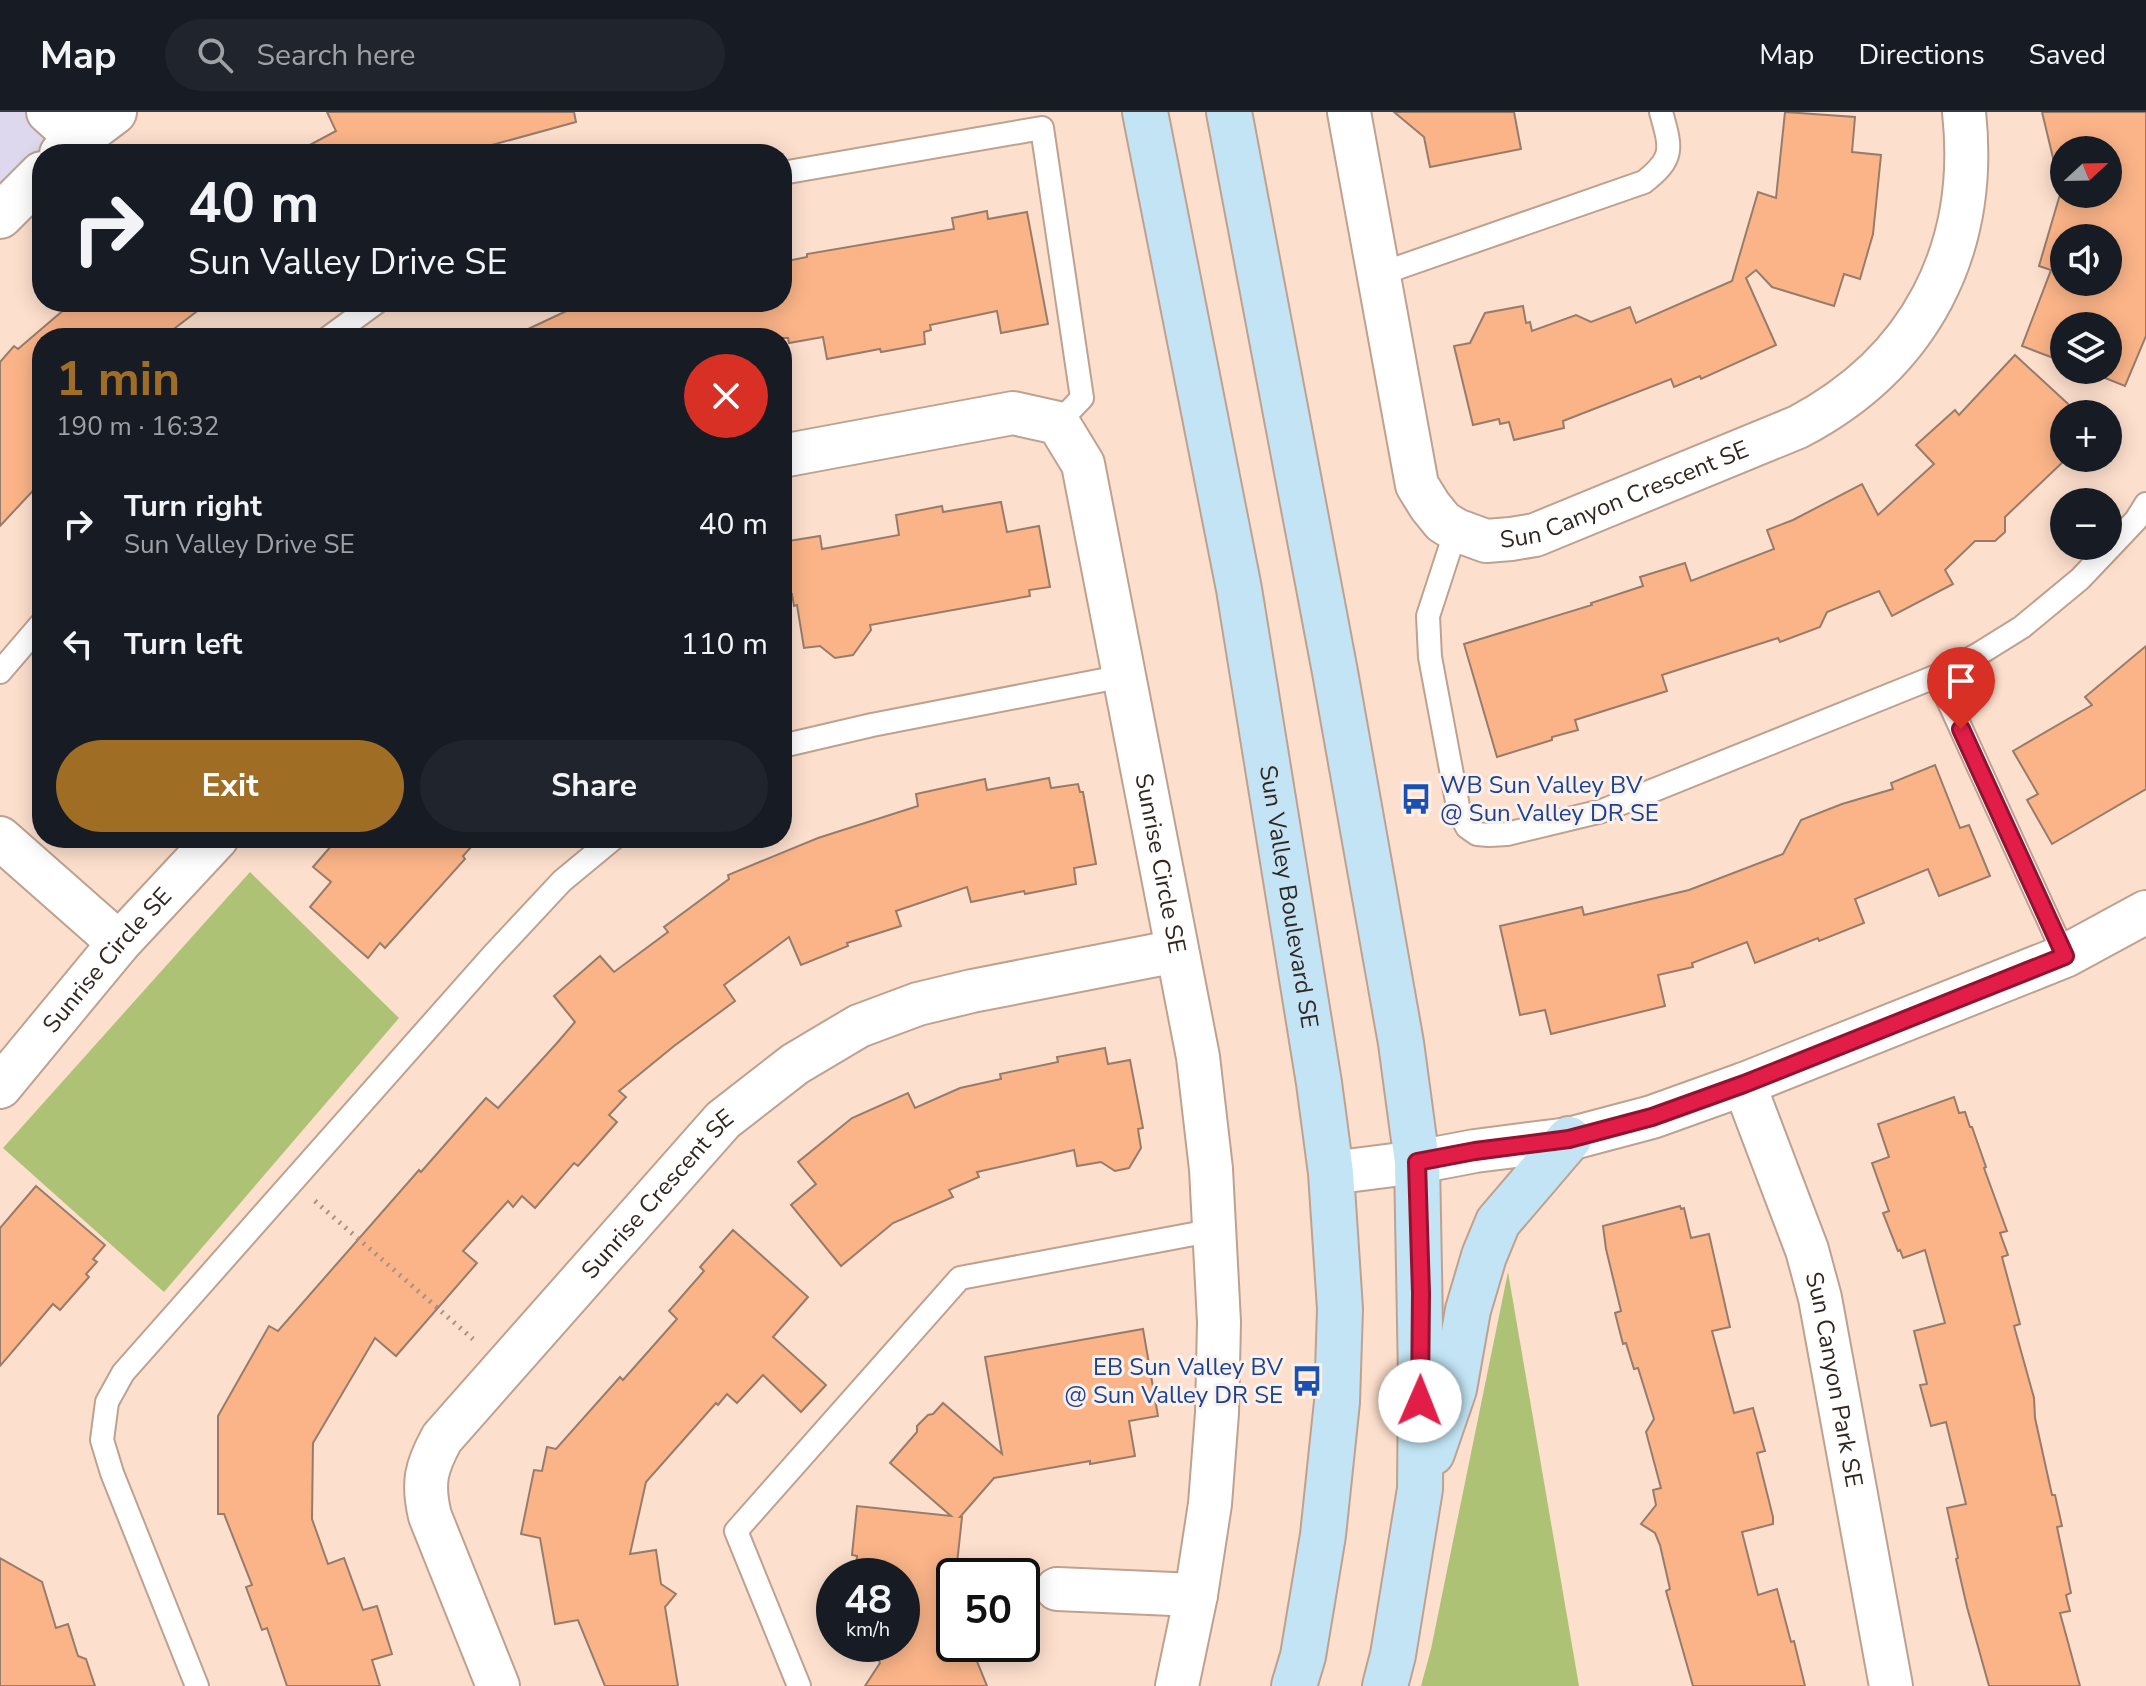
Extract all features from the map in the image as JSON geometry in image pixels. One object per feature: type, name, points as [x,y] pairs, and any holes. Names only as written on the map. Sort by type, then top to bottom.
[{"type":"main road","name":"Sun Valley Boulevard SE","points":[[1145,112],[1239,589],[1331,1173],[1340,1309],[1337,1402],[1323,1535],[1303,1656],[1294,1686]]},
{"type":"main road","points":[[1229,112],[1401,1043],[1417,1162],[1420,1489],[1393,1655],[1385,1686]]},
{"type":"main road","points":[[1420,1489],[1454,1389],[1468,1310],[1498,1222],[1569,1139]]},
{"type":"street","points":[[63,135],[114,112]]},
{"type":"street","name":"Sun Canyon Crescent SE","points":[[1349,112],[1417,485],[1443,522],[1486,541],[1535,535],[1798,427],[1849,396],[1881,368],[1908,338],[1938,289],[1952,254],[1966,187],[1964,112]]},
{"type":"street","points":[[0,216],[32,184]]},
{"type":"street","points":[[792,454],[1013,413],[1058,423]]},
{"type":"street","name":"Sunrise Circle SE","points":[[1058,423],[1083,464],[1198,1057],[1211,1169],[1219,1322],[1217,1413],[1210,1504],[1196,1595],[1177,1686]]},
{"type":"street","points":[[0,838],[119,943]]},
{"type":"street","name":"Sunrise Circle SE","points":[[0,1087],[119,943],[208,848]]},
{"type":"street","points":[[1331,1173],[1569,1139],[1652,1117],[1744,1084],[2065,956],[2146,912]]},
{"type":"street","name":"Sunrise Crescent SE","points":[[498,1686],[430,1516],[424,1494],[426,1474],[442,1438],[723,1120],[795,1064],[859,1026],[918,1004],[1177,951]]},
{"type":"street","name":"Sun Canyon Park SE","points":[[1744,1084],[1807,1250],[1820,1298],[1891,1686]]},
{"type":"street","points":[[1057,1589],[1196,1595]]},
{"type":"lane","points":[[1380,274],[1644,182],[1660,170],[1669,147],[1661,112]]},
{"type":"lane","points":[[792,171],[1042,128],[1082,398],[1058,423]]},
{"type":"lane","points":[[342,328],[363,312]]},
{"type":"lane","points":[[1456,530],[1428,616],[1430,657],[1459,812],[1467,827],[1477,834],[1489,835],[1507,834],[1602,811],[1937,676],[2022,627],[2080,579],[2136,520],[2146,504]]},
{"type":"lane","points":[[0,672],[32,635]]},
{"type":"lane","points":[[792,744],[1124,676]]},
{"type":"lane","points":[[1937,676],[2065,956]]},
{"type":"lane","points":[[197,1686],[112,1473],[102,1440],[107,1402],[123,1373],[502,946],[562,881],[602,848]]},
{"type":"lane","points":[[799,1686],[736,1531],[960,1278],[1215,1230]]},
{"type":"path","points":[[295,1180],[320,1206],[505,1369]]},
{"type":"shaded area","points":[[0,112],[48,112],[78,139],[73,144],[32,144],[32,184],[0,216]]},
{"type":"green space","points":[[250,872],[399,1018],[164,1292],[3,1148]]},
{"type":"green space","points":[[1508,1272],[1579,1686],[1421,1686],[1431,1649]]},
{"type":"building","points":[[327,112],[574,112],[576,122],[496,144],[312,144],[336,131]]},
{"type":"building","points":[[1394,112],[1514,112],[1521,149],[1430,167],[1424,137]]},
{"type":"building","points":[[1785,112],[1855,117],[1852,152],[1881,155],[1873,234],[1860,279],[1844,274],[1834,306],[1772,287],[1756,270],[1746,278],[1776,345],[1701,379],[1700,376],[1674,387],[1671,379],[1563,421],[1564,428],[1514,440],[1509,422],[1500,424],[1499,419],[1473,425],[1454,346],[1470,343],[1485,313],[1523,306],[1526,323],[1530,322],[1532,331],[1576,315],[1591,322],[1630,307],[1636,323],[1732,281],[1758,192],[1776,198]]},
{"type":"building","points":[[2042,112],[2146,112],[2146,336],[2125,386],[2120,384],[2122,312],[2050,312],[2050,357],[2022,346],[2050,273],[2050,296],[2122,296],[2122,224],[2051,224],[2056,208],[2122,208],[2122,136],[2050,136],[2050,145]]},
{"type":"building","points":[[987,211],[988,219],[1027,212],[1048,324],[1001,333],[997,311],[930,325],[931,330],[924,332],[925,344],[827,359],[823,337],[792,342],[792,328],[530,328],[564,312],[792,312],[792,260],[807,257],[807,254],[954,229],[952,218]]},
{"type":"building","points":[[2050,228],[2050,270],[2039,266]]},
{"type":"building","points":[[61,312],[196,312],[175,328],[43,328]]},
{"type":"building","points":[[32,337],[32,492],[0,526],[0,362],[14,346],[18,349]]},
{"type":"building","points":[[2015,355],[2064,400],[2050,400],[2052,472],[2005,517],[2005,532],[1995,541],[1975,541],[1945,570],[1953,584],[1892,616],[1879,591],[1827,612],[1820,627],[1780,642],[1778,638],[1662,675],[1667,691],[1575,720],[1578,730],[1497,757],[1464,644],[1592,605],[1643,586],[1640,577],[1685,563],[1691,581],[1774,549],[1767,530],[1862,484],[1878,515],[1934,464],[1916,445],[1955,410],[1959,415]]},
{"type":"building","points":[[1001,502],[1007,532],[1039,526],[1050,587],[1029,590],[1030,596],[870,625],[871,630],[853,655],[835,658],[820,646],[804,648],[797,605],[794,606],[792,594],[792,540],[820,536],[822,549],[899,535],[896,515],[942,506],[943,512]]},
{"type":"building","points":[[2146,646],[2146,789],[2052,844],[2027,800],[2038,794],[2013,751],[2092,705],[2085,697]]},
{"type":"building","points":[[1935,765],[1960,828],[1969,825],[1990,876],[1939,896],[1928,869],[1855,899],[1864,923],[1819,941],[1818,938],[1755,963],[1747,942],[1692,963],[1693,967],[1658,975],[1665,1006],[1551,1034],[1545,1010],[1520,1015],[1500,926],[1582,907],[1584,915],[1689,890],[1783,854],[1801,820],[1893,789],[1891,783]]},
{"type":"building","points":[[1049,778],[1051,788],[1078,784],[1080,792],[1083,792],[1096,864],[1074,868],[1076,884],[971,902],[967,887],[896,911],[901,926],[847,943],[848,946],[801,965],[789,937],[724,985],[735,1001],[619,1091],[626,1097],[609,1115],[617,1122],[578,1166],[574,1163],[535,1208],[522,1196],[513,1207],[508,1201],[463,1251],[477,1263],[396,1356],[375,1338],[313,1443],[312,1519],[328,1564],[344,1558],[363,1610],[377,1606],[392,1654],[372,1660],[380,1686],[287,1686],[267,1628],[262,1630],[246,1587],[252,1585],[224,1514],[218,1514],[218,1416],[269,1326],[278,1331],[486,1098],[498,1108],[557,1043],[575,1022],[554,996],[600,956],[614,972],[668,932],[664,927],[729,879],[728,875],[818,838],[918,806],[916,794],[985,779],[987,790]]},
{"type":"building","points":[[329,848],[470,848],[463,856],[465,859],[385,948],[380,943],[368,958],[310,907],[331,882],[313,867]]},
{"type":"building","points":[[1105,1048],[1108,1064],[1130,1060],[1143,1128],[1138,1129],[1141,1148],[1129,1168],[1115,1171],[1101,1162],[1077,1166],[1074,1150],[977,1172],[979,1177],[949,1190],[953,1197],[893,1223],[841,1266],[791,1205],[816,1184],[798,1162],[852,1118],[908,1093],[915,1108],[960,1088],[1001,1079],[1000,1074],[1058,1062],[1057,1057]]},
{"type":"building","points":[[1954,1097],[1959,1113],[1965,1112],[1972,1127],[2007,1231],[2000,1233],[2008,1255],[2002,1257],[2020,1324],[2014,1326],[2034,1398],[2035,1418],[2062,1526],[2057,1527],[2071,1593],[2066,1595],[2070,1611],[2060,1613],[2080,1686],[1989,1686],[1956,1559],[1947,1508],[1966,1504],[1946,1422],[1931,1426],[1920,1385],[1927,1384],[1914,1331],[1945,1323],[1925,1250],[1903,1258],[1898,1251],[1883,1213],[1889,1211],[1872,1163],[1889,1157],[1878,1124]]},
{"type":"building","points":[[36,1186],[105,1245],[93,1259],[97,1262],[86,1274],[89,1277],[60,1310],[53,1304],[0,1366],[0,1228]]},
{"type":"building","points":[[1680,1206],[1684,1208],[1691,1238],[1709,1234],[1730,1327],[1712,1331],[1734,1413],[1753,1408],[1765,1451],[1757,1453],[1773,1524],[1742,1532],[1758,1595],[1777,1589],[1805,1686],[1693,1686],[1666,1591],[1670,1589],[1660,1545],[1655,1533],[1641,1524],[1656,1505],[1653,1490],[1661,1488],[1646,1432],[1654,1419],[1638,1368],[1634,1369],[1626,1343],[1623,1344],[1615,1313],[1621,1311],[1603,1226]]},
{"type":"building","points":[[733,1230],[808,1297],[773,1337],[826,1385],[801,1412],[763,1375],[737,1403],[727,1394],[646,1482],[630,1554],[656,1550],[661,1584],[676,1594],[665,1607],[678,1686],[605,1686],[578,1620],[555,1624],[540,1538],[521,1534],[534,1470],[542,1471],[547,1447],[556,1449],[677,1319],[669,1311],[704,1271],[700,1267]]},
{"type":"building","points":[[1143,1329],[1158,1416],[1129,1421],[1135,1456],[994,1478],[960,1517],[958,1558],[936,1558],[936,1662],[977,1662],[987,1686],[865,1686],[880,1662],[920,1662],[920,1558],[857,1558],[852,1555],[857,1506],[951,1516],[890,1463],[917,1432],[917,1426],[943,1403],[1002,1454],[985,1357]]},
{"type":"building","points":[[0,1558],[42,1582],[56,1628],[68,1624],[78,1656],[86,1659],[95,1686],[0,1686]]},
{"type":"place","name":"WB Sun Valley BV @ Sun Valley DR SE","points":[[1416,799]]},
{"type":"place","name":"EB Sun Valley BV @ Sun Valley DR SE","points":[[1307,1381]]},
{"type":"route","points":[[1420,1401],[1417,1162],[1569,1139],[1652,1117],[1744,1084],[2065,956],[1961,729]]}]
